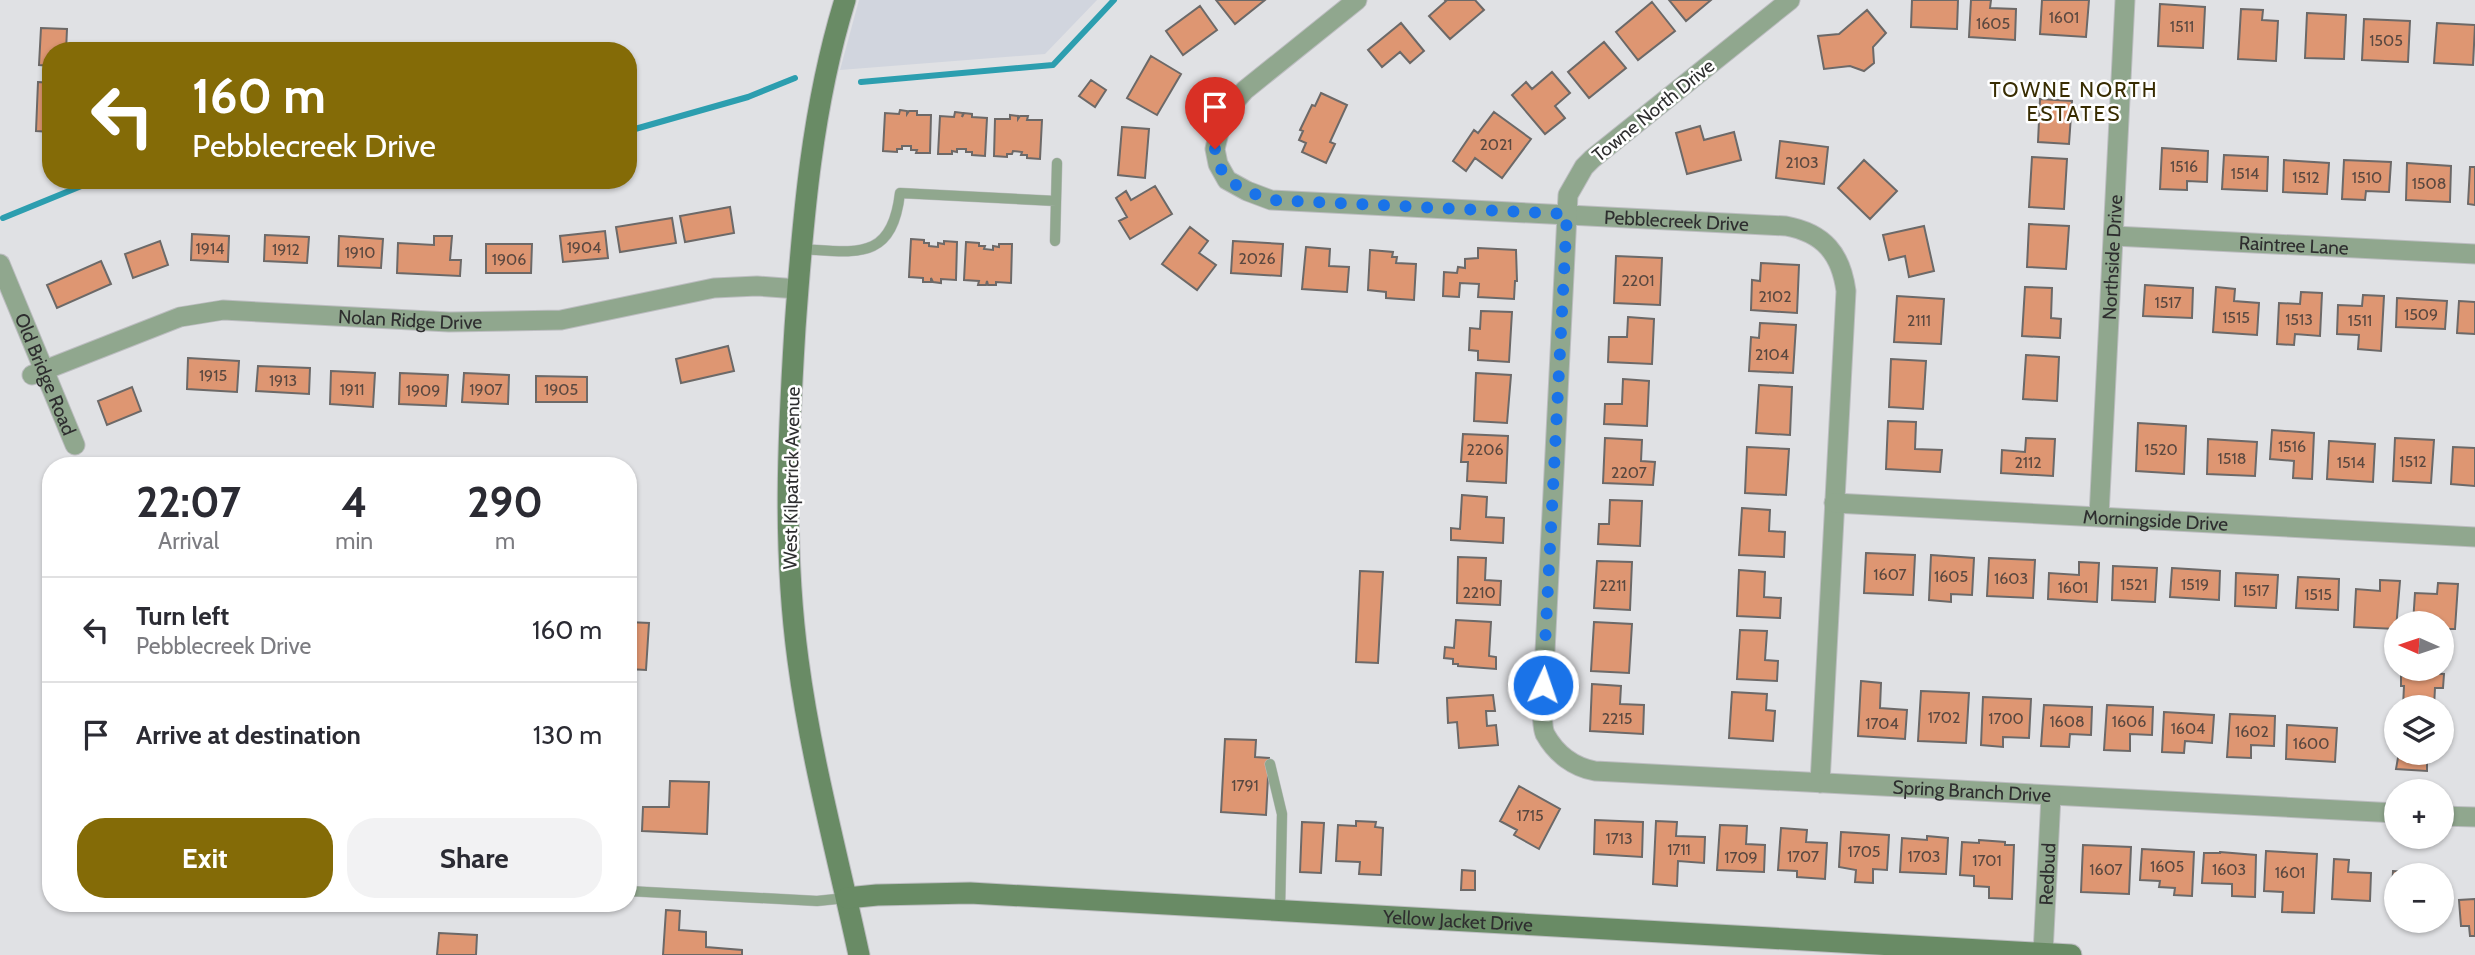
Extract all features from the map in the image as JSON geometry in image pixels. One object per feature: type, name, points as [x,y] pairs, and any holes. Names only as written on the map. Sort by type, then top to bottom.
[{"type":"street","name":"West Kilpatrick Avenue","points":[[845,0],[815,126],[801,249],[787,471],[787,537],[790,596],[798,663],[812,742],[859,955]]},
{"type":"street","name":"Pebblecreek Drive","points":[[1357,0],[1245,90],[1223,115],[1215,149],[1217,164],[1227,180],[1271,200],[1786,226],[1806,230],[1823,240],[1835,256],[1844,274],[1846,291],[1820,783]]},
{"type":"street","name":"Towne North Drive","points":[[1556,748],[1544,732],[1542,711],[1568,195],[1584,167],[1790,0]]},
{"type":"street","name":"Northside Drive","points":[[2099,516],[2125,0]]},
{"type":"street","name":"Raintree Lane","points":[[2114,236],[2475,254]]},
{"type":"street","name":"Old Bridge Road","points":[[0,264],[38,373],[75,445]]},
{"type":"street","name":"Nolan Ridge Drive","points":[[38,373],[180,317],[223,310],[449,322],[561,320],[713,288],[757,286],[798,289]]},
{"type":"street","name":"Morningside Drive","points":[[1834,503],[2475,537]]},
{"type":"street","name":"Spring Branch Drive","points":[[1556,748],[1569,762],[1595,771],[2384,812]]},
{"type":"street","name":"Redbud","points":[[2043,953],[2051,796]]},
{"type":"street","points":[[2454,816],[2475,817]]},
{"type":"street","name":"Yellow Jacket Drive","points":[[847,898],[970,892],[2071,955]]},
{"type":"lane","points":[[1055,241],[1057,163]]},
{"type":"lane","points":[[801,249],[856,252],[867,250],[881,242],[891,229],[898,213],[900,193],[1056,201]]},
{"type":"lane","points":[[1270,764],[1282,814],[1280,910]]},
{"type":"lane","points":[[637,891],[817,901],[847,898]]},
{"type":"shaded area","points":[[859,0],[1097,0],[1045,54],[840,70]]},
{"type":"building","points":[[1216,0],[1265,0],[1235,24]]},
{"type":"building","points":[[1445,0],[1475,0],[1484,10],[1450,39],[1429,16]]},
{"type":"building","points":[[1669,0],[1711,0],[1686,21]]},
{"type":"building","points":[[1912,0],[1958,0],[1957,29],[1911,27]]},
{"type":"building","points":[[1971,0],[1991,0],[1990,8],[2016,9],[2015,40],[1969,37]]},
{"type":"building","points":[[2042,0],[2089,0],[2086,37],[2040,34]]},
{"type":"building","points":[[1652,2],[1675,31],[1638,60],[1616,32]]},
{"type":"building","points":[[2160,4],[2205,7],[2203,48],[2158,46]]},
{"type":"building","points":[[1200,6],[1217,30],[1183,55],[1166,31]]},
{"type":"building","points":[[2241,9],[2263,10],[2262,20],[2278,21],[2276,61],[2238,59]]},
{"type":"building","points":[[1867,10],[1886,33],[1873,47],[1874,63],[1864,71],[1850,66],[1824,69],[1818,36],[1839,34]]},
{"type":"building","points":[[2307,13],[2346,15],[2344,59],[2305,58]]},
{"type":"building","points":[[2364,19],[2410,21],[2408,62],[2362,60]]},
{"type":"building","points":[[1401,23],[1424,51],[1410,63],[1400,52],[1382,67],[1368,50]]},
{"type":"building","points":[[2437,23],[2475,25],[2473,65],[2434,63]]},
{"type":"building","points":[[41,28],[67,29],[66,42],[42,42],[42,65],[39,65]]},
{"type":"building","points":[[1604,42],[1626,68],[1589,98],[1568,72]]},
{"type":"building","points":[[1151,56],[1181,74],[1157,115],[1127,98]]},
{"type":"building","points":[[1552,72],[1570,93],[1555,106],[1565,118],[1545,134],[1512,95],[1526,82],[1532,89]]},
{"type":"building","points":[[1091,80],[1106,90],[1095,107],[1079,96]]},
{"type":"building","points":[[38,82],[42,82],[42,131],[36,131]]},
{"type":"building","points":[[1321,93],[1347,105],[1330,142],[1335,144],[1326,163],[1302,152],[1306,143],[1299,140],[1303,131],[1300,130]]},
{"type":"building","points":[[2040,99],[2072,101],[2069,144],[2038,142]]},
{"type":"building","points":[[900,110],[907,111],[907,114],[909,111],[917,111],[917,115],[931,115],[930,153],[916,153],[917,150],[911,150],[911,146],[902,146],[897,152],[883,151],[885,113],[899,114]]},
{"type":"building","points":[[955,112],[963,113],[962,117],[964,113],[972,114],[972,117],[987,118],[985,156],[972,155],[972,152],[966,152],[966,149],[957,149],[957,152],[952,151],[952,154],[938,154],[940,116],[954,117]]},
{"type":"building","points":[[1494,112],[1531,139],[1502,178],[1475,158],[1466,171],[1453,161],[1474,130],[1478,133]]},
{"type":"building","points":[[1010,115],[1018,116],[1018,119],[1020,116],[1028,116],[1027,120],[1042,120],[1040,159],[1027,158],[1027,155],[1021,155],[1022,152],[1013,151],[1012,154],[1007,154],[1007,157],[994,156],[995,119],[1010,119]]},
{"type":"building","points":[[1700,126],[1704,140],[1734,132],[1741,160],[1687,174],[1676,133]]},
{"type":"building","points":[[1122,127],[1149,129],[1145,178],[1118,175]]},
{"type":"building","points":[[1780,141],[1828,147],[1824,184],[1776,178]]},
{"type":"building","points":[[2162,148],[2208,151],[2207,182],[2187,181],[2187,190],[2160,189]]},
{"type":"building","points":[[2224,155],[2268,157],[2267,191],[2222,189]]},
{"type":"building","points":[[2032,157],[2067,159],[2064,209],[2029,207]]},
{"type":"building","points":[[1864,160],[1897,191],[1870,219],[1838,188]]},
{"type":"building","points":[[2284,160],[2329,163],[2327,194],[2283,192]]},
{"type":"building","points":[[2344,160],[2391,162],[2389,192],[2366,191],[2365,200],[2342,199]]},
{"type":"building","points":[[2407,163],[2451,166],[2450,202],[2406,200]]},
{"type":"building","points":[[2470,167],[2475,167],[2475,205],[2468,204]]},
{"type":"building","points":[[1155,186],[1172,214],[1130,239],[1119,221],[1127,217],[1116,198],[1126,191],[1131,200]]},
{"type":"building","points":[[730,207],[734,233],[685,242],[680,216]]},
{"type":"building","points":[[672,218],[676,243],[620,252],[616,227]]},
{"type":"building","points":[[2029,224],[2069,226],[2066,269],[2027,267]]},
{"type":"building","points":[[1924,226],[1934,271],[1909,277],[1905,256],[1889,260],[1883,235]]},
{"type":"building","points":[[1190,227],[1208,241],[1199,253],[1216,265],[1197,290],[1162,264]]},
{"type":"building","points":[[605,231],[608,258],[563,262],[560,236]]},
{"type":"building","points":[[192,234],[229,236],[228,262],[191,260]]},
{"type":"building","points":[[265,235],[309,237],[307,263],[264,261]]},
{"type":"building","points":[[339,236],[383,239],[381,268],[338,266]]},
{"type":"building","points":[[434,236],[452,236],[450,260],[461,260],[460,276],[397,273],[398,243],[434,245]]},
{"type":"building","points":[[911,239],[924,240],[929,246],[938,247],[938,243],[944,244],[944,241],[957,242],[956,280],[941,279],[941,283],[933,282],[931,278],[931,282],[923,282],[923,278],[909,277]]},
{"type":"building","points":[[160,241],[168,265],[133,278],[125,254]]},
{"type":"building","points":[[1233,241],[1283,244],[1281,276],[1231,273]]},
{"type":"building","points":[[966,242],[979,243],[979,246],[985,246],[984,249],[993,250],[993,246],[999,247],[999,244],[1012,244],[1011,283],[996,282],[996,285],[988,285],[987,281],[986,285],[978,285],[979,281],[964,280]]},
{"type":"building","points":[[486,244],[532,244],[531,273],[486,273]]},
{"type":"building","points":[[1306,247],[1330,249],[1329,266],[1349,267],[1347,292],[1302,289]]},
{"type":"building","points":[[1478,248],[1516,250],[1517,281],[1514,299],[1478,297],[1479,284],[1460,283],[1459,297],[1443,296],[1444,272],[1457,273],[1458,267],[1465,268],[1465,259],[1478,258]]},
{"type":"building","points":[[1370,250],[1393,252],[1392,257],[1397,257],[1396,263],[1416,264],[1414,300],[1386,298],[1386,292],[1368,290]]},
{"type":"building","points":[[1616,256],[1662,258],[1660,305],[1614,303]]},
{"type":"building","points":[[101,261],[111,284],[57,308],[47,285]]},
{"type":"building","points":[[1761,263],[1799,265],[1797,313],[1751,310],[1752,280],[1760,281]]},
{"type":"building","points":[[2145,285],[2193,288],[2192,318],[2143,316]]},
{"type":"building","points":[[2025,287],[2052,288],[2051,318],[2061,319],[2060,338],[2022,336]]},
{"type":"building","points":[[2216,287],[2235,289],[2234,301],[2259,303],[2257,335],[2213,332]]},
{"type":"building","points":[[2301,292],[2322,293],[2320,336],[2295,334],[2294,345],[2277,344],[2279,303],[2300,304]]},
{"type":"building","points":[[2363,295],[2384,296],[2381,351],[2358,349],[2359,335],[2337,334],[2338,305],[2362,306]]},
{"type":"building","points":[[1897,296],[1944,299],[1941,344],[1894,342]]},
{"type":"building","points":[[2397,298],[2447,301],[2445,329],[2396,327]]},
{"type":"building","points":[[2459,301],[2475,302],[2475,334],[2457,333]]},
{"type":"building","points":[[1481,311],[1512,312],[1509,362],[1478,360],[1478,351],[1469,350],[1470,328],[1480,329]]},
{"type":"building","points":[[1628,317],[1654,319],[1652,364],[1608,362],[1609,337],[1627,337]]},
{"type":"building","points":[[1760,323],[1796,325],[1793,373],[1749,371],[1751,337],[1759,338]]},
{"type":"building","points":[[728,346],[734,371],[681,383],[676,359]]},
{"type":"building","points":[[2026,355],[2059,357],[2057,401],[2023,399]]},
{"type":"building","points":[[188,358],[239,361],[237,392],[187,389]]},
{"type":"building","points":[[1891,359],[1926,361],[1923,409],[1889,407]]},
{"type":"building","points":[[258,366],[310,368],[309,394],[256,391]]},
{"type":"building","points":[[331,371],[375,373],[373,407],[330,404]]},
{"type":"building","points":[[400,373],[448,375],[446,406],[399,404]]},
{"type":"building","points":[[464,373],[509,375],[508,404],[462,402]]},
{"type":"building","points":[[1476,373],[1511,375],[1507,423],[1474,421]]},
{"type":"building","points":[[536,376],[587,377],[587,402],[536,402]]},
{"type":"building","points":[[1623,379],[1649,381],[1647,426],[1604,424],[1605,404],[1622,404]]},
{"type":"building","points":[[1759,385],[1792,387],[1790,435],[1756,433]]},
{"type":"building","points":[[132,387],[141,411],[107,425],[98,401]]},
{"type":"building","points":[[1888,421],[1916,422],[1915,449],[1942,450],[1940,472],[1886,469]]},
{"type":"building","points":[[2138,423],[2186,426],[2184,474],[2136,471]]},
{"type":"building","points":[[2272,430],[2314,433],[2312,479],[2293,478],[2294,461],[2270,459]]},
{"type":"building","points":[[1463,434],[1508,436],[1506,483],[1467,481],[1468,462],[1461,462]]},
{"type":"building","points":[[1605,438],[1642,440],[1641,461],[1655,462],[1653,485],[1603,483]]},
{"type":"building","points":[[2026,438],[2055,439],[2053,476],[2001,473],[2002,450],[2025,452]]},
{"type":"building","points":[[2395,438],[2434,440],[2431,483],[2393,481]]},
{"type":"building","points":[[2208,439],[2257,442],[2255,476],[2207,474]]},
{"type":"building","points":[[2329,441],[2375,444],[2373,482],[2327,479]]},
{"type":"building","points":[[1747,447],[1789,449],[1786,495],[1745,493]]},
{"type":"building","points":[[2453,447],[2475,448],[2475,486],[2451,484]]},
{"type":"building","points":[[1462,495],[1487,497],[1486,517],[1504,518],[1503,543],[1451,540],[1451,528],[1460,529]]},
{"type":"building","points":[[1610,500],[1642,501],[1640,546],[1598,544],[1599,524],[1609,524]]},
{"type":"building","points":[[1742,508],[1770,510],[1769,531],[1785,532],[1784,557],[1739,555]]},
{"type":"building","points":[[1866,553],[1915,555],[1913,595],[1864,593]]},
{"type":"building","points":[[1931,555],[1974,558],[1972,595],[1951,594],[1951,602],[1929,600]]},
{"type":"building","points":[[1458,557],[1486,558],[1485,580],[1501,581],[1500,605],[1457,603]]},
{"type":"building","points":[[1989,558],[2035,560],[2033,598],[1987,596]]},
{"type":"building","points":[[1597,561],[1632,562],[1630,610],[1594,608]]},
{"type":"building","points":[[2079,562],[2099,563],[2097,602],[2048,599],[2049,573],[2079,575]]},
{"type":"building","points":[[2113,566],[2157,568],[2155,602],[2112,600]]},
{"type":"building","points":[[2172,568],[2220,571],[2219,600],[2170,597]]},
{"type":"building","points":[[1739,570],[1765,572],[1764,597],[1781,598],[1780,618],[1737,616]]},
{"type":"building","points":[[1360,571],[1383,572],[1378,663],[1356,662]]},
{"type":"building","points":[[2236,573],[2278,575],[2276,608],[2235,606]]},
{"type":"building","points":[[2298,577],[2339,579],[2338,610],[2296,608]]},
{"type":"building","points":[[2380,580],[2400,581],[2398,611],[2384,611],[2384,628],[2354,627],[2356,589],[2380,591]]},
{"type":"building","points":[[2438,583],[2458,584],[2455,629],[2454,611],[2414,611],[2415,593],[2437,594]]},
{"type":"building","points":[[1456,620],[1491,622],[1489,656],[1496,657],[1496,669],[1458,666],[1453,664],[1453,659],[1444,658],[1445,647],[1454,648]]},
{"type":"building","points":[[637,622],[649,623],[646,670],[637,670]]},
{"type":"building","points":[[1594,622],[1632,624],[1629,673],[1591,671]]},
{"type":"building","points":[[1740,630],[1767,631],[1765,660],[1778,661],[1777,681],[1737,679]]},
{"type":"building","points":[[1861,681],[1881,683],[1880,708],[1907,710],[1905,739],[1858,736]]},
{"type":"building","points":[[2401,681],[2444,681],[2443,688],[2435,688],[2435,695],[2404,695],[2404,686],[2401,686]]},
{"type":"building","points":[[1592,684],[1621,686],[1620,704],[1644,705],[1643,734],[1590,731]]},
{"type":"building","points":[[1921,691],[1969,693],[1966,743],[1918,741]]},
{"type":"building","points":[[1732,692],[1767,694],[1766,710],[1775,711],[1773,741],[1729,738]]},
{"type":"building","points":[[1493,695],[1495,711],[1486,711],[1487,726],[1496,725],[1498,745],[1459,748],[1457,722],[1448,723],[1447,698]]},
{"type":"building","points":[[1983,697],[2031,699],[2029,738],[2003,737],[2003,747],[1981,745]]},
{"type":"building","points":[[2044,705],[2092,707],[2091,735],[2070,734],[2069,747],[2041,746]]},
{"type":"building","points":[[2107,705],[2153,707],[2152,735],[2130,734],[2130,751],[2104,750]]},
{"type":"building","points":[[2164,712],[2214,715],[2212,743],[2185,741],[2184,753],[2162,752]]},
{"type":"building","points":[[2230,714],[2275,716],[2274,746],[2251,745],[2251,758],[2227,757]]},
{"type":"building","points":[[2287,725],[2337,728],[2335,762],[2286,759]]},
{"type":"building","points":[[1225,739],[1256,740],[1255,757],[1269,758],[1266,815],[1221,812]]},
{"type":"building","points":[[2397,765],[2427,765],[2427,771],[2396,769]]},
{"type":"building","points":[[670,781],[709,782],[707,834],[642,831],[643,807],[669,807]]},
{"type":"building","points":[[1519,786],[1560,809],[1539,849],[1514,835],[1517,830],[1500,821]]},
{"type":"building","points":[[1595,820],[1643,822],[1642,857],[1594,854]]},
{"type":"building","points":[[1356,821],[1376,822],[1375,827],[1383,828],[1381,875],[1359,874],[1360,862],[1336,861],[1338,825],[1356,826]]},
{"type":"building","points":[[1656,821],[1677,822],[1676,836],[1705,837],[1704,863],[1678,861],[1677,886],[1653,884]]},
{"type":"building","points":[[1302,822],[1324,823],[1321,873],[1300,872]]},
{"type":"building","points":[[1720,825],[1747,826],[1746,844],[1765,845],[1764,872],[1717,870]]},
{"type":"building","points":[[1781,828],[1807,830],[1806,842],[1827,843],[1825,879],[1797,877],[1797,871],[1778,870]]},
{"type":"building","points":[[1841,832],[1889,835],[1887,870],[1873,869],[1873,883],[1855,882],[1856,870],[1839,867]]},
{"type":"building","points":[[1927,836],[1948,838],[1946,874],[1900,872],[1902,838],[1927,840]]},
{"type":"building","points":[[1979,840],[2014,845],[2012,899],[1989,898],[1989,887],[1974,886],[1974,876],[1960,875],[1962,842],[1979,843]]},
{"type":"building","points":[[2083,845],[2131,847],[2129,894],[2081,892]]},
{"type":"building","points":[[2142,849],[2194,852],[2192,896],[2174,895],[2175,888],[2159,887],[2160,881],[2140,880]]},
{"type":"building","points":[[2266,851],[2317,854],[2314,913],[2282,912],[2283,892],[2264,891]]},
{"type":"building","points":[[2204,853],[2256,855],[2255,897],[2232,896],[2232,884],[2202,883]]},
{"type":"building","points":[[2334,859],[2349,860],[2348,872],[2371,873],[2370,901],[2332,899]]},
{"type":"building","points":[[1462,870],[1475,871],[1475,890],[1461,890]]},
{"type":"building","points":[[2475,899],[2475,936],[2470,936],[2469,926],[2461,926],[2459,900]]},
{"type":"building","points":[[666,910],[680,911],[679,930],[706,932],[706,947],[742,950],[742,955],[663,955]]},
{"type":"building","points":[[439,933],[477,935],[476,955],[437,955]]},
{"type":"waterway","points":[[861,82],[1053,65],[1114,0]]},
{"type":"waterway","points":[[637,128],[748,97],[795,78]]},
{"type":"waterway","points":[[3,218],[74,189]]},
{"type":"district","name":"TOWNE NORTH ESTATES","points":[[2074,102]]},
{"type":"route","points":[[1215,149],[1217,164],[1227,180],[1271,200],[1567,214],[1543,685]]}]
